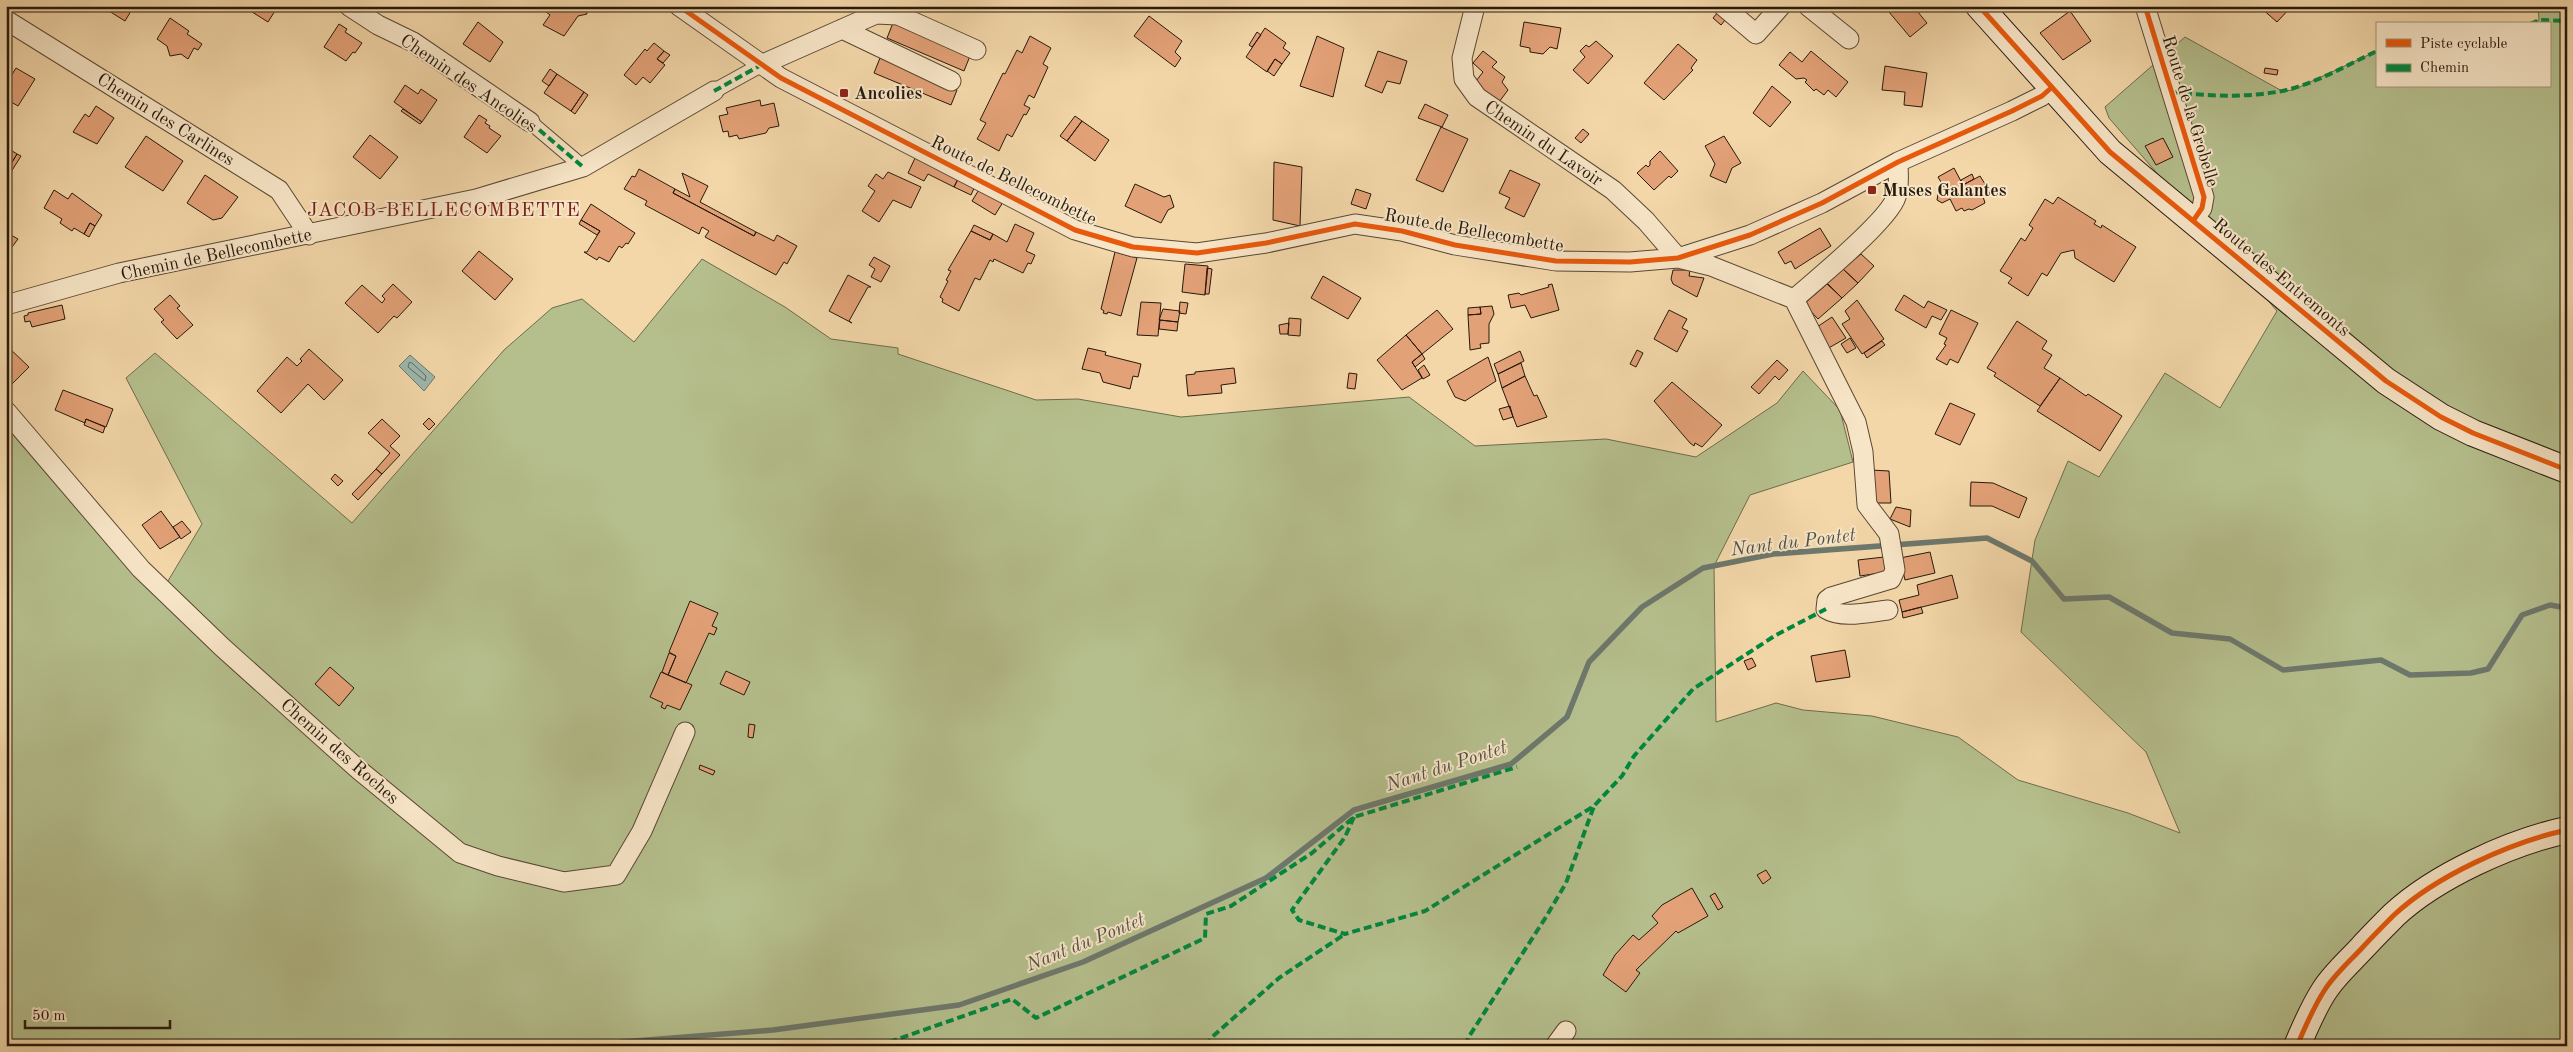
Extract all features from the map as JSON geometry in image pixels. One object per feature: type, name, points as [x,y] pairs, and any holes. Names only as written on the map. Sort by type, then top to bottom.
[{"type":"main road","name":"Route des Entremonts","points":[[1979,6],[2110,152],[2401,391],[2441,417],[2473,433],[2567,470]]},
{"type":"main road","points":[[2297,1046],[2310,1016],[2325,990],[2343,968],[2395,914],[2459,871],[2496,853],[2540,836],[2567,830]]},
{"type":"street","name":"Chemin des Ancolies","points":[[349,6],[378,25],[413,42],[530,122],[583,167]]},
{"type":"street","name":"Route de Bellecombette","points":[[679,6],[781,78],[1076,230],[1133,247],[1197,253],[1266,242],[1354,224],[1402,231],[1455,245],[1556,261],[1630,262],[1678,258],[1750,235],[1822,202],[1898,162],[2042,96],[2051,88]]},
{"type":"street","name":"Chemin du Lavoir","points":[[1475,6],[1462,58],[1464,79],[1477,97],[1613,190],[1646,221],[1678,258]]},
{"type":"street","points":[[1723,6],[1756,34],[1781,6]]},
{"type":"street","points":[[1808,6],[1850,39]]},
{"type":"street","name":"Route de la Grobelle","points":[[2145,6],[2204,197],[2202,208],[2194,222]]},
{"type":"street","name":"Chemin de Bellecombette","points":[[6,305],[120,273],[309,235],[476,198],[583,167],[714,90],[763,64],[876,14],[898,15],[976,50]]},
{"type":"street","name":"Chemin des Carlines","points":[[6,20],[279,190],[309,235]]},
{"type":"street","points":[[842,30],[951,81]]},
{"type":"street","points":[[1888,610],[1856,614],[1831,613],[1826,609],[1826,605],[1831,597],[1891,579],[1895,570],[1894,557],[1889,534],[1867,505],[1863,452],[1856,422],[1794,299],[1844,255],[1888,210],[1896,197],[1898,162]]},
{"type":"street","name":"Route de Bellecombette","points":[[1678,258],[1711,266],[1794,299]]},
{"type":"street","name":"Chemin des Roches","points":[[6,411],[141,569],[222,647],[359,770],[460,853],[498,866],[564,882],[616,875],[642,831],[685,732]]},
{"type":"green space","points":[[2538,6],[2567,6],[2567,1046],[6,1046],[6,419],[159,596],[202,524],[126,378],[155,353],[352,523],[504,350],[552,308],[582,299],[634,342],[702,259],[785,307],[831,339],[898,348],[898,354],[1036,400],[1078,399],[1181,417],[1409,397],[1475,446],[1606,439],[1696,457],[1777,403],[1803,371],[1840,410],[1853,462],[1750,495],[1714,566],[1716,722],[1776,703],[1803,710],[1872,716],[1958,737],[2018,780],[2128,813],[2180,833],[2146,752],[2021,632],[2035,540],[2068,461],[2099,477],[2165,373],[2220,408],[2277,311],[2109,118],[2105,107],[2185,37],[2282,91],[2293,90],[2376,51],[2376,88],[2550,88],[2550,22],[2534,22],[2539,20]]},
{"type":"water","points":[[410,355],[435,377],[424,391],[399,366]]},
{"type":"building","points":[[101,6],[134,6],[125,21]]},
{"type":"building","points":[[238,6],[278,6],[268,22],[249,10],[247,12]]},
{"type":"building","points":[[548,6],[586,6],[587,14],[578,16],[564,36],[543,25],[550,15],[545,11]]},
{"type":"building","points":[[1896,6],[1913,6],[1927,23],[1910,37],[1889,12]]},
{"type":"building","points":[[2263,6],[2291,7],[2277,22],[2261,8]]},
{"type":"building","points":[[2070,11],[2091,41],[2063,60],[2040,33]]},
{"type":"building","points":[[1718,12],[1726,19],[1721,25],[1713,18]]},
{"type":"building","points":[[1149,16],[1182,41],[1175,52],[1181,58],[1175,67],[1134,36]]},
{"type":"building","points":[[170,18],[189,31],[187,34],[202,44],[198,50],[194,48],[188,59],[181,54],[170,56],[167,46],[157,39]]},
{"type":"building","points":[[478,22],[503,42],[490,62],[463,44]]},
{"type":"building","points":[[1524,22],[1561,28],[1557,49],[1550,47],[1543,54],[1530,52],[1530,48],[1520,46]]},
{"type":"building","points":[[893,23],[970,56],[964,71],[887,38]]},
{"type":"building","points":[[339,24],[347,29],[345,32],[362,43],[346,61],[324,47]]},
{"type":"building","points":[[1265,28],[1286,43],[1283,48],[1290,53],[1282,64],[1275,59],[1267,72],[1246,57]]},
{"type":"building","points":[[1257,32],[1261,35],[1252,47],[1249,45]]},
{"type":"building","points":[[1030,36],[1051,48],[1043,64],[1048,67],[1034,98],[1029,95],[1024,105],[1030,108],[1026,115],[1024,114],[1012,137],[1007,134],[999,151],[977,139],[986,123],[980,120],[1003,73],[1005,74],[1017,50],[1022,53]]},
{"type":"building","points":[[1317,36],[1344,48],[1333,97],[1300,86]]},
{"type":"building","points":[[1596,41],[1613,56],[1588,84],[1573,70],[1585,57],[1580,51],[1586,45],[1589,47]]},
{"type":"building","points":[[654,43],[664,51],[657,59],[665,65],[650,83],[643,77],[636,85],[624,75],[645,49],[647,51]]},
{"type":"building","points":[[1678,44],[1697,60],[1691,68],[1693,70],[1664,100],[1644,83]]},
{"type":"building","points":[[664,51],[670,55],[663,63],[657,59]]},
{"type":"building","points":[[1378,51],[1407,61],[1400,84],[1387,81],[1382,93],[1365,86]]},
{"type":"building","points":[[1483,51],[1497,62],[1492,67],[1505,77],[1502,82],[1508,90],[1499,102],[1473,85],[1483,72],[1473,63]]},
{"type":"building","points":[[1811,51],[1848,82],[1836,97],[1828,90],[1824,95],[1816,89],[1814,91],[1805,82],[1807,80],[1804,78],[1796,79],[1779,65],[1790,52],[1802,62]]},
{"type":"building","points":[[880,58],[957,90],[951,105],[874,73]]},
{"type":"building","points":[[1275,59],[1282,64],[1274,76],[1267,71]]},
{"type":"building","points":[[1885,66],[1927,73],[1922,107],[1904,105],[1905,92],[1882,90]]},
{"type":"building","points":[[16,68],[35,79],[18,106],[6,99],[6,84]]},
{"type":"building","points":[[2265,68],[2278,70],[2277,75],[2264,73]]},
{"type":"building","points":[[550,69],[557,74],[549,86],[542,81]]},
{"type":"building","points":[[557,74],[584,92],[571,111],[544,93]]},
{"type":"building","points":[[405,85],[418,94],[421,89],[437,100],[422,122],[394,102]]},
{"type":"building","points":[[1772,86],[1791,102],[1770,127],[1753,113]]},
{"type":"building","points":[[584,92],[588,95],[575,114],[571,111]]},
{"type":"building","points":[[760,100],[761,106],[774,103],[779,126],[769,128],[766,133],[739,139],[737,135],[729,137],[728,131],[723,132],[719,116],[728,114],[726,108]]},
{"type":"building","points":[[1425,104],[1448,115],[1442,127],[1418,118]]},
{"type":"building","points":[[96,106],[114,118],[97,144],[73,132],[85,114],[89,117]]},
{"type":"building","points":[[403,109],[422,122],[420,124],[401,111]]},
{"type":"building","points":[[479,115],[487,120],[485,123],[490,126],[489,128],[501,136],[487,153],[464,137]]},
{"type":"building","points":[[1075,116],[1082,121],[1067,141],[1060,136]]},
{"type":"building","points":[[1082,121],[1109,140],[1095,161],[1067,141]]},
{"type":"building","points":[[1441,127],[1468,139],[1443,192],[1416,180]]},
{"type":"building","points":[[1583,129],[1589,134],[1581,143],[1575,138]]},
{"type":"building","points":[[370,135],[398,157],[380,179],[353,157]]},
{"type":"building","points":[[146,136],[183,161],[163,191],[125,167]]},
{"type":"building","points":[[1724,136],[1741,163],[1732,168],[1726,183],[1710,176],[1715,164],[1705,146]]},
{"type":"building","points":[[2163,138],[2173,157],[2156,165],[2145,146]]},
{"type":"building","points":[[6,147],[17,154],[6,172]]},
{"type":"building","points":[[1660,151],[1678,171],[1671,178],[1669,176],[1654,190],[1637,173],[1646,165],[1648,167],[1650,161]]},
{"type":"building","points":[[17,154],[21,156],[6,180],[6,172]]},
{"type":"building","points":[[916,156],[959,177],[954,187],[928,174],[924,181],[908,173]]},
{"type":"building","points":[[1274,162],[1302,167],[1300,226],[1273,220]]},
{"type":"building","points":[[1954,168],[1963,185],[1980,176],[1985,184],[1981,190],[1985,203],[1972,210],[1964,211],[1962,208],[1956,211],[1950,199],[1942,203],[1937,200],[1938,194],[1945,189],[1938,177]]},
{"type":"building","points":[[639,169],[675,189],[673,193],[754,236],[756,232],[774,241],[777,235],[797,246],[787,264],[784,262],[776,275],[705,237],[709,231],[702,227],[699,234],[645,205],[647,201],[624,189],[632,176],[635,177]]},
{"type":"building","points":[[1510,170],[1540,184],[1524,217],[1505,208],[1510,198],[1499,193]]},
{"type":"building","points":[[888,172],[921,187],[911,208],[893,200],[879,222],[862,211],[875,191],[868,186],[876,174],[883,179]]},
{"type":"building","points":[[682,173],[708,186],[700,202],[756,232],[754,236],[673,193],[675,189],[690,197]]},
{"type":"building","points":[[1972,174],[1974,179],[1963,185],[1961,180]]},
{"type":"building","points":[[205,175],[238,197],[222,218],[213,220],[187,203]]},
{"type":"building","points":[[959,177],[975,186],[971,195],[954,187]]},
{"type":"building","points":[[1135,184],[1164,197],[1170,195],[1174,207],[1168,210],[1161,223],[1125,206]]},
{"type":"building","points":[[980,188],[1003,202],[995,215],[972,201]]},
{"type":"building","points":[[1356,189],[1371,194],[1366,209],[1351,204]]},
{"type":"building","points":[[54,190],[68,199],[72,193],[102,215],[95,226],[90,223],[84,234],[74,228],[72,231],[60,223],[62,219],[44,208]]},
{"type":"building","points":[[2058,197],[2096,221],[2094,224],[2101,228],[2102,225],[2136,247],[2114,282],[2075,258],[2074,250],[2061,253],[2047,276],[2042,273],[2028,296],[2008,283],[2012,278],[2000,271],[2021,238],[2025,241],[2033,228],[2029,225],[2045,199],[2053,204]]},
{"type":"building","points":[[591,204],[635,233],[628,244],[626,243],[622,248],[619,246],[609,262],[599,257],[597,260],[584,252],[587,252],[600,231],[581,220]]},
{"type":"building","points":[[581,220],[600,231],[597,235],[579,224]]},
{"type":"building","points":[[90,223],[95,226],[89,237],[84,234]]},
{"type":"building","points":[[1015,224],[1034,233],[1026,251],[1035,255],[1031,264],[1028,263],[1023,273],[994,259],[993,262],[990,260],[980,280],[975,278],[959,311],[942,302],[943,299],[940,297],[951,271],[948,270],[971,231],[990,240],[993,234],[1007,242]]},
{"type":"building","points":[[974,225],[993,234],[990,240],[971,231]]},
{"type":"building","points":[[1820,228],[1831,246],[1795,269],[1791,261],[1785,264],[1778,252]]},
{"type":"building","points":[[11,235],[18,239],[6,255],[6,242]]},
{"type":"building","points":[[479,251],[513,279],[495,300],[462,271]]},
{"type":"building","points":[[1115,252],[1137,258],[1121,316],[1108,312],[1107,314],[1103,313],[1104,311],[1101,309]]},
{"type":"building","points":[[1861,254],[1874,266],[1858,283],[1843,269]]},
{"type":"building","points":[[874,257],[890,266],[881,282],[871,277],[875,269],[869,265]]},
{"type":"building","points":[[1185,264],[1208,266],[1205,295],[1182,292]]},
{"type":"building","points":[[1207,268],[1212,269],[1209,294],[1205,294]]},
{"type":"building","points":[[1843,269],[1858,283],[1842,298],[1826,282]]},
{"type":"building","points":[[1673,270],[1690,270],[1689,276],[1704,278],[1697,297],[1673,284],[1671,279]]},
{"type":"building","points":[[848,275],[871,287],[868,287],[849,321],[852,323],[829,311]]},
{"type":"building","points":[[1323,276],[1361,298],[1348,319],[1311,298]]},
{"type":"building","points":[[393,284],[412,302],[397,318],[394,316],[378,333],[345,303],[362,285],[382,303],[385,299],[382,296]]},
{"type":"building","points":[[1552,284],[1559,310],[1531,318],[1525,305],[1511,308],[1508,295],[1519,293],[1521,295],[1549,287],[1548,285]]},
{"type":"building","points":[[1827,284],[1842,298],[1818,319],[1804,304]]},
{"type":"building","points":[[170,295],[180,306],[177,308],[193,325],[177,339],[161,322],[164,320],[154,309]]},
{"type":"building","points":[[1904,295],[1924,308],[1928,301],[1947,310],[1941,320],[1932,316],[1926,328],[1895,310]]},
{"type":"building","points":[[1857,300],[1884,339],[1862,354],[1842,324],[1850,319],[1845,311]]},
{"type":"building","points":[[1141,302],[1161,303],[1158,336],[1137,335]]},
{"type":"building","points":[[1180,302],[1188,303],[1186,314],[1179,313]]},
{"type":"building","points":[[62,305],[65,319],[32,327],[30,321],[25,322],[24,316],[28,315],[28,313]]},
{"type":"building","points":[[1492,306],[1494,314],[1489,324],[1489,343],[1480,344],[1481,348],[1470,350],[1468,315],[1481,314],[1480,307]]},
{"type":"building","points":[[1480,307],[1481,314],[1468,315],[1468,308]]},
{"type":"building","points":[[1163,309],[1180,311],[1178,322],[1159,320]]},
{"type":"building","points":[[1437,310],[1453,329],[1422,354],[1406,335]]},
{"type":"building","points":[[1669,310],[1687,319],[1682,328],[1688,331],[1677,352],[1654,339]]},
{"type":"building","points":[[1951,310],[1978,323],[1958,363],[1950,359],[1947,365],[1936,359],[1946,345],[1944,344],[1947,338],[1939,334]]},
{"type":"building","points":[[1832,317],[1846,338],[1827,349],[1814,329]]},
{"type":"building","points":[[1289,318],[1301,319],[1300,336],[1288,335]]},
{"type":"building","points":[[1160,320],[1178,322],[1177,331],[1159,329]]},
{"type":"building","points":[[2017,321],[2047,341],[2042,349],[2052,355],[2044,368],[2060,378],[2040,406],[1994,376],[1996,373],[1987,368]]},
{"type":"building","points":[[1289,323],[1288,334],[1280,334],[1279,325]]},
{"type":"building","points":[[1406,335],[1422,354],[1412,362],[1422,378],[1402,390],[1377,360]]},
{"type":"building","points":[[1850,338],[1856,348],[1847,353],[1841,344]]},
{"type":"building","points":[[1882,341],[1885,345],[1867,358],[1864,353]]},
{"type":"building","points":[[8,347],[29,367],[10,386],[6,382],[6,348]]},
{"type":"building","points":[[1088,348],[1106,352],[1105,355],[1141,364],[1138,377],[1133,376],[1130,389],[1103,382],[1100,373],[1082,369]]},
{"type":"building","points":[[309,349],[343,380],[324,400],[308,384],[281,413],[257,391],[287,357],[297,366],[302,361],[300,359]]},
{"type":"building","points":[[1637,350],[1643,353],[1636,367],[1630,364]]},
{"type":"building","points":[[1520,351],[1524,361],[1498,374],[1494,364]]},
{"type":"building","points":[[1422,354],[1425,359],[1415,367],[1412,362]]},
{"type":"building","points":[[1488,357],[1496,381],[1465,401],[1455,397],[1447,381]]},
{"type":"building","points":[[1777,360],[1788,370],[1779,380],[1775,376],[1759,394],[1751,387]]},
{"type":"building","points":[[1521,363],[1525,376],[1502,388],[1498,374]]},
{"type":"building","points":[[1424,365],[1430,375],[1423,379],[1418,370]]},
{"type":"building","points":[[1234,368],[1236,383],[1221,385],[1222,393],[1188,396],[1186,375],[1195,374],[1195,372]]},
{"type":"building","points":[[1349,373],[1357,374],[1355,389],[1347,388]]},
{"type":"building","points":[[1525,376],[1534,396],[1537,395],[1547,417],[1517,427],[1502,388]]},
{"type":"building","points":[[2060,378],[2086,396],[2088,394],[2122,416],[2100,451],[2037,411]]},
{"type":"building","points":[[1672,382],[1722,425],[1702,447],[1695,443],[1694,446],[1690,443],[1654,401]]},
{"type":"building","points":[[63,390],[113,409],[106,427],[86,419],[85,423],[55,410]]},
{"type":"building","points":[[1950,403],[1975,414],[1960,445],[1935,434]]},
{"type":"building","points":[[1510,406],[1513,417],[1503,420],[1499,409]]},
{"type":"building","points":[[429,418],[435,424],[429,430],[423,424]]},
{"type":"building","points":[[86,419],[105,427],[103,433],[84,425]]},
{"type":"building","points":[[382,419],[400,436],[390,446],[400,455],[382,474],[376,469],[390,453],[368,433]]},
{"type":"building","points":[[376,469],[382,474],[358,500],[352,494]]},
{"type":"building","points":[[1871,470],[1889,471],[1891,503],[1874,503]]},
{"type":"building","points":[[335,474],[343,481],[338,486],[331,479]]},
{"type":"building","points":[[1971,482],[1993,483],[2027,498],[2019,518],[1992,506],[1970,506]]},
{"type":"building","points":[[1896,507],[1911,510],[1910,527],[1890,519]]},
{"type":"building","points":[[161,511],[180,537],[160,549],[142,525]]},
{"type":"building","points":[[182,521],[191,532],[181,539],[173,527]]},
{"type":"building","points":[[1930,552],[1935,573],[1905,580],[1900,558]]},
{"type":"building","points":[[1884,557],[1886,572],[1860,576],[1858,560]]},
{"type":"building","points":[[1952,575],[1958,598],[1902,612],[1899,600],[1919,595],[1917,585]]},
{"type":"building","points":[[690,601],[718,613],[712,626],[717,628],[714,635],[709,633],[686,683],[668,675],[676,656],[669,652]]},
{"type":"building","points":[[1921,607],[1923,613],[1903,618],[1902,612]]},
{"type":"building","points":[[1845,650],[1850,677],[1816,682],[1811,656]]},
{"type":"building","points":[[669,653],[676,656],[668,675],[662,672]]},
{"type":"building","points":[[1752,658],[1756,666],[1748,670],[1744,661]]},
{"type":"building","points":[[330,667],[354,688],[339,706],[315,684]]},
{"type":"building","points":[[726,671],[750,682],[744,695],[720,684]]},
{"type":"building","points":[[661,672],[692,685],[680,710],[667,705],[665,709],[661,707],[663,703],[650,697]]},
{"type":"building","points":[[749,724],[755,725],[753,738],[748,737]]},
{"type":"building","points":[[700,765],[715,771],[713,775],[699,769]]},
{"type":"building","points":[[1766,870],[1771,878],[1763,884],[1757,875]]},
{"type":"building","points":[[1692,888],[1708,916],[1678,933],[1676,931],[1636,970],[1640,973],[1626,992],[1603,975],[1615,955],[1633,935],[1639,940],[1658,923],[1652,916],[1662,905]]},
{"type":"building","points":[[1715,893],[1723,907],[1718,910],[1710,896]]},
{"type":"waterway","name":"Nant du Pontet","points":[[612,1046],[622,1042],[773,1030],[959,1005],[1083,962],[1266,878],[1354,810],[1511,764],[1567,717],[1589,662],[1642,607],[1703,568],[1773,554],[1987,538],[2032,561],[2064,599],[2109,597],[2172,633],[2230,639],[2283,670],[2381,660],[2410,675],[2471,673],[2488,669],[2522,615],[2550,605],[2567,608]]},
{"type":"marked path","points":[[2534,22],[2539,20],[2567,21]]},
{"type":"marked path","points":[[2172,92],[2227,96],[2255,95],[2282,91],[2319,79],[2376,51]]},
{"type":"marked path","points":[[714,91],[763,64]]},
{"type":"marked path","points":[[530,122],[583,167]]},
{"type":"marked path","points":[[1354,817],[1345,837],[1292,910],[1299,920],[1345,934],[1425,911],[1594,806],[1622,776],[1634,756],[1693,689],[1776,635],[1826,609]]},
{"type":"marked path","points":[[878,1046],[1012,999],[1036,1018],[1205,938],[1206,914],[1231,906],[1312,853],[1354,817],[1517,767]]},
{"type":"marked path","points":[[1466,1046],[1468,1038],[1566,883],[1594,806]]},
{"type":"marked path","points":[[1206,1046],[1212,1037],[1279,978],[1345,934]]},
{"type":"cycle path","points":[[679,6],[781,78],[1075,230],[1133,247],[1197,253],[1266,243],[1355,224],[1402,231],[1455,245],[1556,261],[1630,262],[1678,258],[1750,235],[1822,203],[1898,162],[2042,96],[2051,88]]},
{"type":"cycle path","points":[[1979,6],[2110,152],[2386,381],[2441,417],[2473,433],[2567,470]]},
{"type":"cycle path","points":[[2145,6],[2204,197],[2202,208],[2193,221]]},
{"type":"cycle path","points":[[2297,1046],[2316,1004],[2332,980],[2394,915],[2411,901],[2452,874],[2475,862],[2522,843],[2567,830]]},
{"type":"place","name":"Ancolies","points":[[844,93]]},
{"type":"place","name":"Muses Galantes","points":[[1872,190]]},
{"type":"district","name":"JACOB-BELLECOMBETTE","points":[[444,209]]}]
